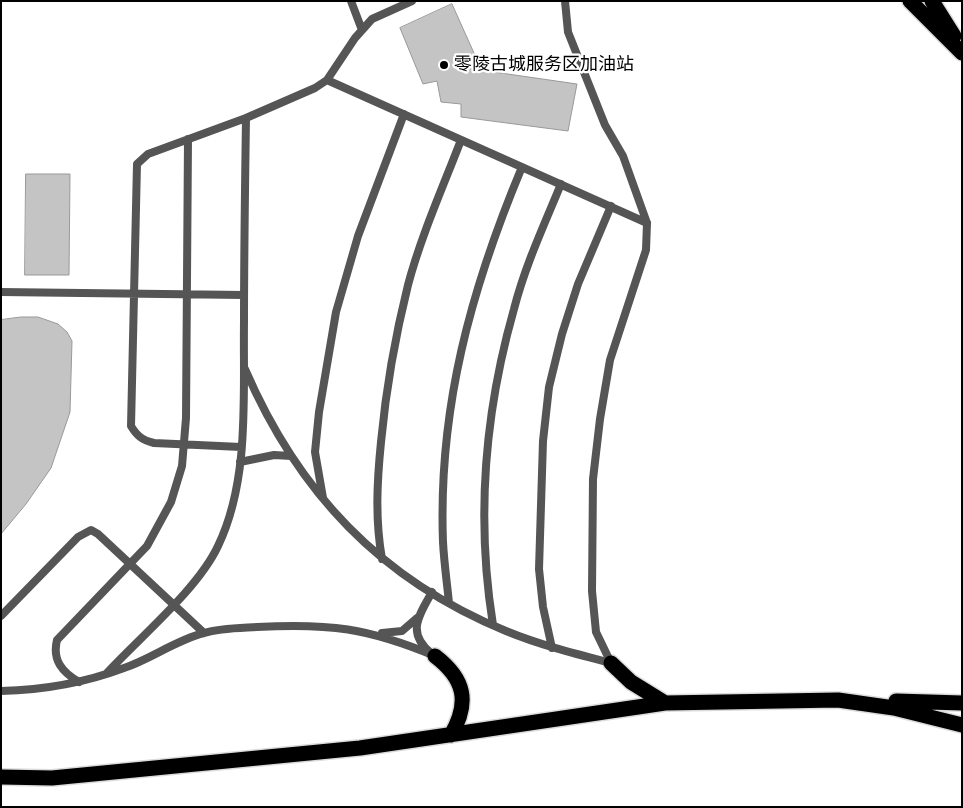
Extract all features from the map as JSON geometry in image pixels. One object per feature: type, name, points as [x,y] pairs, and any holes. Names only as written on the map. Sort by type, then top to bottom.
[{"type":"highway","points":[[910,1],[962,53]]},
{"type":"highway","points":[[932,1],[962,49]]},
{"type":"highway","points":[[435,656],[457,677],[462,695],[459,721],[451,735]]},
{"type":"highway","points":[[611,663],[631,682],[665,703]]},
{"type":"highway","points":[[1,777],[52,778],[360,748],[665,703],[838,700],[962,703]]},
{"type":"highway","points":[[838,700],[894,708],[962,725]]},
{"type":"lane","points":[[351,1],[362,30]]},
{"type":"lane","points":[[241,447],[144,440],[136,435],[131,426],[137,164],[148,154],[246,118],[300,95],[327,80],[362,30],[372,19],[412,1]]},
{"type":"lane","points":[[565,1],[568,32],[605,125],[623,156],[647,223],[646,250],[610,360],[600,419],[594,479],[592,591],[596,632],[611,663]]},
{"type":"lane","points":[[327,80],[647,223]]},
{"type":"lane","points":[[324,500],[315,452],[319,412],[336,312],[358,236],[404,114]]},
{"type":"lane","points":[[106,674],[200,575],[218,548],[231,516],[239,482],[244,368],[246,118]]},
{"type":"lane","points":[[79,682],[67,675],[58,662],[54,650],[57,640],[147,546],[167,510],[182,466],[187,294],[188,139]]},
{"type":"lane","points":[[382,559],[377,529],[378,480],[384,408],[393,356],[408,284],[461,140]]},
{"type":"lane","points":[[449,603],[443,543],[444,484],[450,404],[464,333],[481,272],[522,167]]},
{"type":"lane","points":[[493,625],[486,580],[485,506],[488,429],[498,370],[514,307],[561,184]]},
{"type":"lane","points":[[552,648],[542,607],[539,569],[543,441],[550,387],[562,334],[578,284],[611,206]]},
{"type":"lane","points":[[1,292],[244,294]]},
{"type":"lane","points":[[244,368],[262,409],[290,456],[343,524],[382,559],[449,603],[493,625],[552,648],[611,663]]},
{"type":"lane","points":[[240,462],[274,455],[290,456]]},
{"type":"lane","points":[[1,616],[84,532],[91,530],[98,534],[204,632]]},
{"type":"lane","points":[[374,633],[402,631],[417,618],[432,592]]},
{"type":"lane","points":[[417,618],[416,628],[419,639],[435,656]]},
{"type":"lane","points":[[1,691],[31,690],[79,682],[125,668],[204,632],[294,625],[340,627],[374,633],[435,656]]},
{"type":"building","name":"零陵古城服务区加油站","points":[[452,4],[478,62],[466,68],[577,84],[568,131],[461,117],[461,104],[441,102],[437,81],[423,84],[400,28]]},
{"type":"building","points":[[26,174],[70,174],[69,275],[25,275]]},
{"type":"building","points":[[38,317],[58,324],[67,332],[72,341],[70,412],[51,468],[26,504],[1,534],[1,320]]},
{"type":"place","name":"零陵古城服务区加油站","points":[[444,65]]}]
